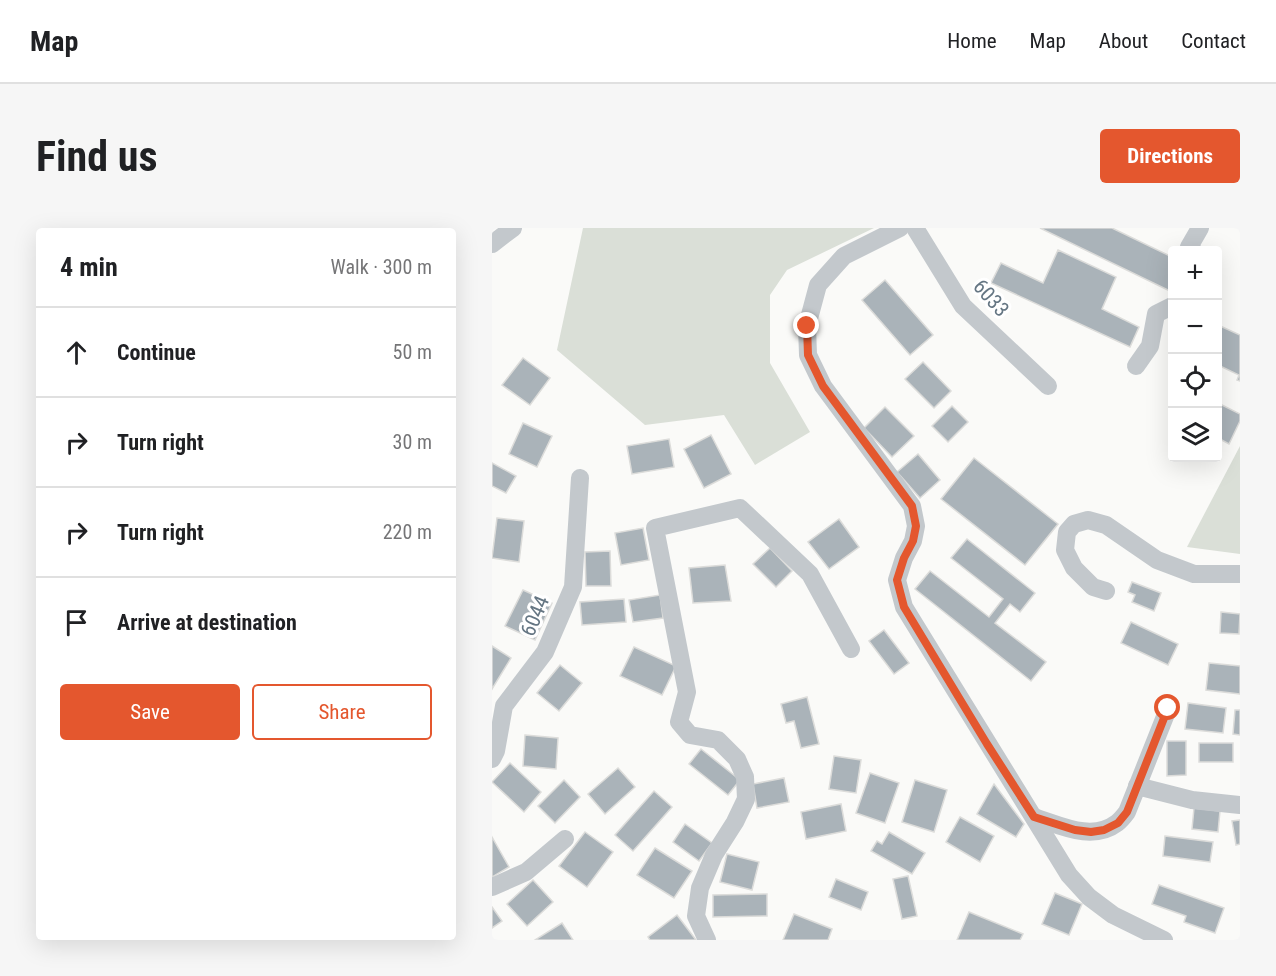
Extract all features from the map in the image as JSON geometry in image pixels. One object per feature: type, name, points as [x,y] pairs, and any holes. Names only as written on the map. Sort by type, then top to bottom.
[{"type":"street","points":[[492,244],[513,228]]},
{"type":"street","points":[[900,228],[844,256],[818,285],[807,326],[808,355],[823,386],[912,506],[916,526],[913,541],[904,558],[897,580],[904,607],[987,744],[1069,875],[1089,897],[1113,915],[1164,940]]},
{"type":"street","name":"6033","points":[[915,228],[963,306],[1048,386]]},
{"type":"street","points":[[1190,246],[1200,228]]},
{"type":"street","points":[[1136,366],[1150,346],[1156,314],[1168,308]]},
{"type":"street","name":"6044","points":[[492,759],[496,751],[504,706],[545,652],[573,587],[580,478]]},
{"type":"street","points":[[706,940],[696,916],[700,888],[714,855],[735,822],[746,799],[745,777],[737,759],[718,741],[690,735],[679,722],[687,692],[656,528],[740,508],[810,574],[851,649]]},
{"type":"street","points":[[1106,591],[1093,587],[1074,568],[1065,549],[1068,532],[1074,524],[1088,520],[1106,525],[1156,560],[1194,574],[1240,574]]},
{"type":"street","points":[[1034,817],[1075,830],[1091,832],[1104,830],[1118,823],[1127,812],[1168,708]]},
{"type":"street","points":[[1137,786],[1192,800],[1240,805]]},
{"type":"street","points":[[492,887],[526,872],[566,839]]},
{"type":"shaded area","points":[[583,228],[874,228],[787,270],[770,295],[770,363],[810,432],[755,465],[724,415],[645,425],[557,350]]},
{"type":"shaded area","points":[[1240,446],[1240,554],[1187,547]]},
{"type":"building","points":[[1040,228],[1112,228],[1168,255],[1168,290]]},
{"type":"building","points":[[1058,250],[1116,277],[1102,309],[1139,327],[1130,347],[991,283],[1001,263],[1043,283]]},
{"type":"building","points":[[885,280],[933,335],[910,355],[862,300]]},
{"type":"building","points":[[1222,327],[1240,335],[1240,381],[1237,380],[1239,375],[1222,367]]},
{"type":"building","points":[[523,358],[550,378],[530,405],[502,385]]},
{"type":"building","points":[[923,362],[951,391],[934,408],[905,379]]},
{"type":"building","points":[[1222,405],[1240,414],[1240,421],[1229,444],[1222,440]]},
{"type":"building","points":[[952,406],[968,422],[948,442],[932,426]]},
{"type":"building","points":[[885,407],[914,436],[892,457],[864,428]]},
{"type":"building","points":[[523,423],[552,436],[537,467],[509,454]]},
{"type":"building","points":[[711,435],[731,474],[704,488],[684,449]]},
{"type":"building","points":[[669,439],[674,467],[632,474],[627,446]]},
{"type":"building","points":[[918,454],[940,480],[920,498],[897,472]]},
{"type":"building","points":[[974,458],[1058,524],[1025,565],[941,499]]},
{"type":"building","points":[[492,463],[516,476],[506,493],[492,486]]},
{"type":"building","points":[[497,518],[524,521],[519,562],[492,558]]},
{"type":"building","points":[[839,519],[859,547],[829,569],[808,542]]},
{"type":"building","points":[[643,528],[649,560],[621,565],[615,533]]},
{"type":"building","points":[[967,539],[1035,593],[1020,612],[1010,604],[995,623],[1046,662],[1031,681],[915,589],[930,571],[989,617],[1003,599],[951,558]]},
{"type":"building","points":[[770,548],[792,571],[776,587],[753,564]]},
{"type":"building","points":[[610,551],[611,586],[586,586],[585,552]]},
{"type":"building","points":[[725,565],[731,601],[693,603],[689,568]]},
{"type":"building","points":[[1132,582],[1161,593],[1154,611],[1132,602],[1135,595],[1128,592]]},
{"type":"building","points":[[523,590],[552,603],[535,640],[505,626]]},
{"type":"building","points":[[660,595],[663,618],[633,622],[629,600]]},
{"type":"building","points":[[624,599],[626,622],[582,625],[580,602]]},
{"type":"building","points":[[1221,612],[1240,614],[1239,634],[1220,633]]},
{"type":"building","points":[[1131,622],[1178,644],[1168,665],[1121,643]]},
{"type":"building","points":[[884,630],[909,663],[894,674],[869,641]]},
{"type":"building","points":[[492,646],[511,658],[492,689]]},
{"type":"building","points":[[634,647],[676,666],[662,695],[620,676]]},
{"type":"building","points":[[1209,663],[1240,666],[1240,694],[1206,690]]},
{"type":"building","points":[[560,665],[582,683],[559,711],[537,693]]},
{"type":"building","points":[[807,697],[819,744],[801,748],[794,721],[786,723],[781,704]]},
{"type":"building","points":[[1188,703],[1226,708],[1223,733],[1185,729]]},
{"type":"building","points":[[1235,710],[1240,710],[1240,735],[1233,734]]},
{"type":"building","points":[[525,735],[558,738],[556,769],[523,766]]},
{"type":"building","points":[[1167,741],[1186,741],[1186,775],[1167,776]]},
{"type":"building","points":[[1199,743],[1233,743],[1233,762],[1199,762]]},
{"type":"building","points":[[701,749],[740,780],[728,795],[689,764]]},
{"type":"building","points":[[834,756],[861,760],[856,793],[829,789]]},
{"type":"building","points":[[510,763],[541,792],[524,812],[492,782]]},
{"type":"building","points":[[618,768],[635,787],[605,814],[588,794]]},
{"type":"building","points":[[870,773],[899,783],[885,823],[856,813]]},
{"type":"building","points":[[784,778],[789,802],[757,808],[753,784]]},
{"type":"building","points":[[564,780],[580,797],[555,823],[538,806]]},
{"type":"building","points":[[915,780],[947,790],[934,832],[902,822]]},
{"type":"building","points":[[994,784],[1024,824],[1016,837],[977,814]]},
{"type":"building","points":[[654,791],[672,807],[633,851],[615,835]]},
{"type":"building","points":[[841,804],[846,831],[806,839],[801,812]]},
{"type":"building","points":[[1194,808],[1220,811],[1218,832],[1192,829]]},
{"type":"building","points":[[960,817],[994,836],[980,862],[946,842]]},
{"type":"building","points":[[1240,820],[1240,844],[1236,845],[1232,821]]},
{"type":"building","points":[[685,824],[712,843],[699,861],[673,842]]},
{"type":"building","points":[[585,832],[613,852],[587,887],[559,866]]},
{"type":"building","points":[[889,832],[925,853],[912,874],[871,851],[877,841],[882,844]]},
{"type":"building","points":[[1165,836],[1213,842],[1210,862],[1163,856]]},
{"type":"building","points":[[492,837],[509,867],[492,877]]},
{"type":"building","points":[[655,848],[692,871],[674,898],[637,875]]},
{"type":"building","points":[[727,854],[759,862],[752,890],[720,882]]},
{"type":"building","points":[[908,876],[917,916],[902,919],[893,879]]},
{"type":"building","points":[[836,879],[868,892],[861,910],[829,897]]},
{"type":"building","points":[[533,880],[553,902],[527,926],[507,904]]},
{"type":"building","points":[[1159,885],[1224,908],[1215,933],[1184,922],[1186,916],[1152,904]]},
{"type":"building","points":[[1055,893],[1082,904],[1069,935],[1042,924]]},
{"type":"building","points":[[767,894],[767,916],[713,917],[713,895]]},
{"type":"building","points":[[492,907],[502,921],[492,928]]},
{"type":"building","points":[[969,912],[1023,934],[1020,940],[957,940]]},
{"type":"building","points":[[794,914],[832,929],[828,940],[783,940]]},
{"type":"building","points":[[677,915],[696,940],[650,940],[648,937]]},
{"type":"building","points":[[562,923],[573,940],[535,940]]},
{"type":"route","points":[[807,326],[808,355],[823,386],[912,506],[916,526],[913,541],[904,558],[897,580],[904,607],[1034,817],[1075,830],[1091,832],[1104,830],[1118,823],[1127,812],[1168,708]]}]
